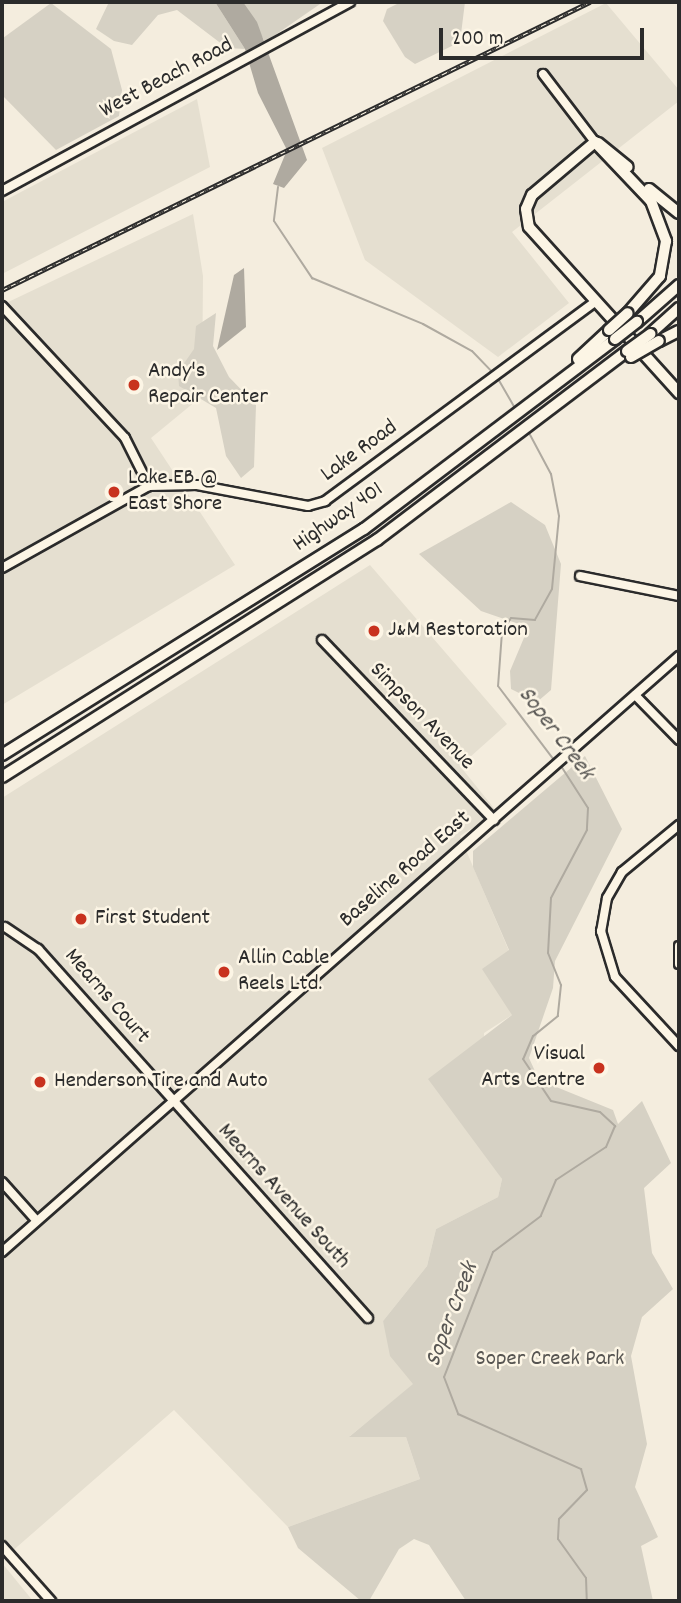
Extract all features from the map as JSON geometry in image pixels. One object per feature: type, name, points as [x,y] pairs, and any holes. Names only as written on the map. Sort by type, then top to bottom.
[{"type":"highway","points":[[595,142],[610,147],[679,213]]},
{"type":"highway","points":[[595,142],[652,201],[666,241],[660,275],[612,334]]},
{"type":"highway","points":[[612,334],[638,322],[679,285]]},
{"type":"highway","points":[[655,337],[679,308]]},
{"type":"highway","points":[[655,337],[679,331]]},
{"type":"highway","name":"Highway 401","points":[[2,755],[364,529],[537,398],[612,334]]},
{"type":"highway","name":"Highway 401","points":[[2,777],[377,540],[655,337]]},
{"type":"main road","points":[[595,142],[553,173],[526,209],[534,236],[679,393]]},
{"type":"street","name":"West Beach Road","points":[[2,191],[350,2]]},
{"type":"street","points":[[543,74],[595,142]]},
{"type":"street","name":"Lake Road","points":[[2,568],[149,486],[197,485],[308,506],[325,501],[595,302]]},
{"type":"street","points":[[2,306],[125,438],[149,486]]},
{"type":"street","points":[[580,576],[679,597]]},
{"type":"street","name":"Simpson Avenue","points":[[322,640],[494,820]]},
{"type":"street","name":"Baseline Road East","points":[[2,1252],[171,1100],[679,656]]},
{"type":"street","points":[[635,695],[679,740]]},
{"type":"street","points":[[679,825],[622,872],[607,898],[601,931],[615,977],[679,1046]]},
{"type":"street","name":"Mearns Court","points":[[5,927],[38,949],[171,1100]]},
{"type":"street","points":[[679,946],[679,964]]},
{"type":"street","name":"Mearns Avenue South","points":[[171,1100],[368,1318]]},
{"type":"street","points":[[2,1182],[37,1221]]},
{"type":"street","points":[[2,1546],[51,1601]]},
{"type":"shaded area","points":[[215,2],[243,2],[257,22],[307,160],[284,188],[273,184],[287,150],[258,93],[245,49]]},
{"type":"shaded area","points":[[606,3],[679,90],[679,101],[512,232],[569,303],[498,357],[365,260],[322,148]]},
{"type":"shaded area","points":[[197,99],[210,167],[2,274],[2,202]]},
{"type":"shaded area","points":[[193,214],[203,276],[202,396],[151,438],[235,565],[2,705],[2,305]]},
{"type":"shaded area","points":[[244,268],[246,327],[217,350],[234,275]]},
{"type":"shaded area","points":[[370,565],[507,724],[460,766],[497,812],[460,836],[509,951],[512,1015],[484,1033],[486,1153],[502,1179],[498,1197],[436,1229],[427,1266],[383,1321],[414,1384],[350,1436],[406,1437],[420,1479],[288,1527],[174,1410],[2,1560],[2,798]]},
{"type":"shaded area","points":[[2,1563],[33,1601],[2,1601]]},
{"type":"green space","points":[[109,2],[215,2],[245,49],[227,48],[177,10],[158,15],[132,45],[114,41],[96,29]]},
{"type":"green space","points":[[243,2],[323,2],[265,42]]},
{"type":"green space","points":[[401,2],[465,2],[460,42],[415,64],[405,57],[383,21],[387,9]]},
{"type":"green space","points":[[51,3],[111,49],[122,90],[119,116],[56,150],[2,95],[3,38]]},
{"type":"green space","points":[[216,313],[213,346],[229,377],[256,405],[254,467],[241,478],[226,456],[216,408],[179,386],[178,372],[194,349],[196,326]]},
{"type":"green space","points":[[511,502],[545,525],[561,564],[551,690],[537,702],[511,689],[510,671],[526,633],[522,625],[481,611],[419,554]]},
{"type":"green space","name":"Soper Creek Park","points":[[585,756],[622,829],[555,961],[553,988],[529,1058],[539,1080],[613,1110],[618,1124],[642,1101],[671,1163],[644,1188],[652,1253],[673,1289],[642,1317],[631,1356],[647,1444],[635,1487],[658,1537],[641,1546],[653,1601],[466,1601],[429,1545],[414,1539],[399,1549],[369,1601],[361,1601],[298,1548],[288,1527],[420,1479],[406,1437],[349,1437],[413,1384],[390,1356],[383,1321],[427,1266],[436,1229],[498,1197],[502,1179],[428,1079],[512,1015],[482,969],[509,950],[473,867],[473,851]]},
{"type":"waterway","name":"Soper Creek","points":[[278,187],[274,221],[312,278],[423,324],[472,351],[493,373]]},
{"type":"waterway","name":"Soper Creek","points":[[497,377],[515,408]]},
{"type":"waterway","name":"Soper Creek","points":[[528,431],[551,474],[559,516],[552,589],[535,620],[511,618],[502,632],[498,686],[554,760]]},
{"type":"waterway","name":"Soper Creek","points":[[561,766],[588,808],[587,830],[551,898],[548,953],[561,985],[558,1016],[533,1036],[523,1059],[551,1101],[600,1112],[615,1126],[606,1147],[556,1180],[541,1216],[493,1252],[444,1377],[458,1414],[581,1469],[587,1490],[559,1519],[558,1539],[586,1578],[587,1601]]},
{"type":"railway","points":[[2,290],[590,2]]},
{"type":"place","name":"Andy's Repair Center","points":[[134,385]]},
{"type":"place","name":"Lake EB @ East Shore","points":[[114,492]]},
{"type":"place","name":"J&M Restoration","points":[[374,631]]},
{"type":"place","name":"First Student","points":[[81,919]]},
{"type":"place","name":"Allin Cable Reels Ltd.","points":[[224,972]]},
{"type":"place","name":"Visual Arts Centre","points":[[599,1068]]},
{"type":"place","name":"Henderson Tire and Auto","points":[[40,1082]]}]
